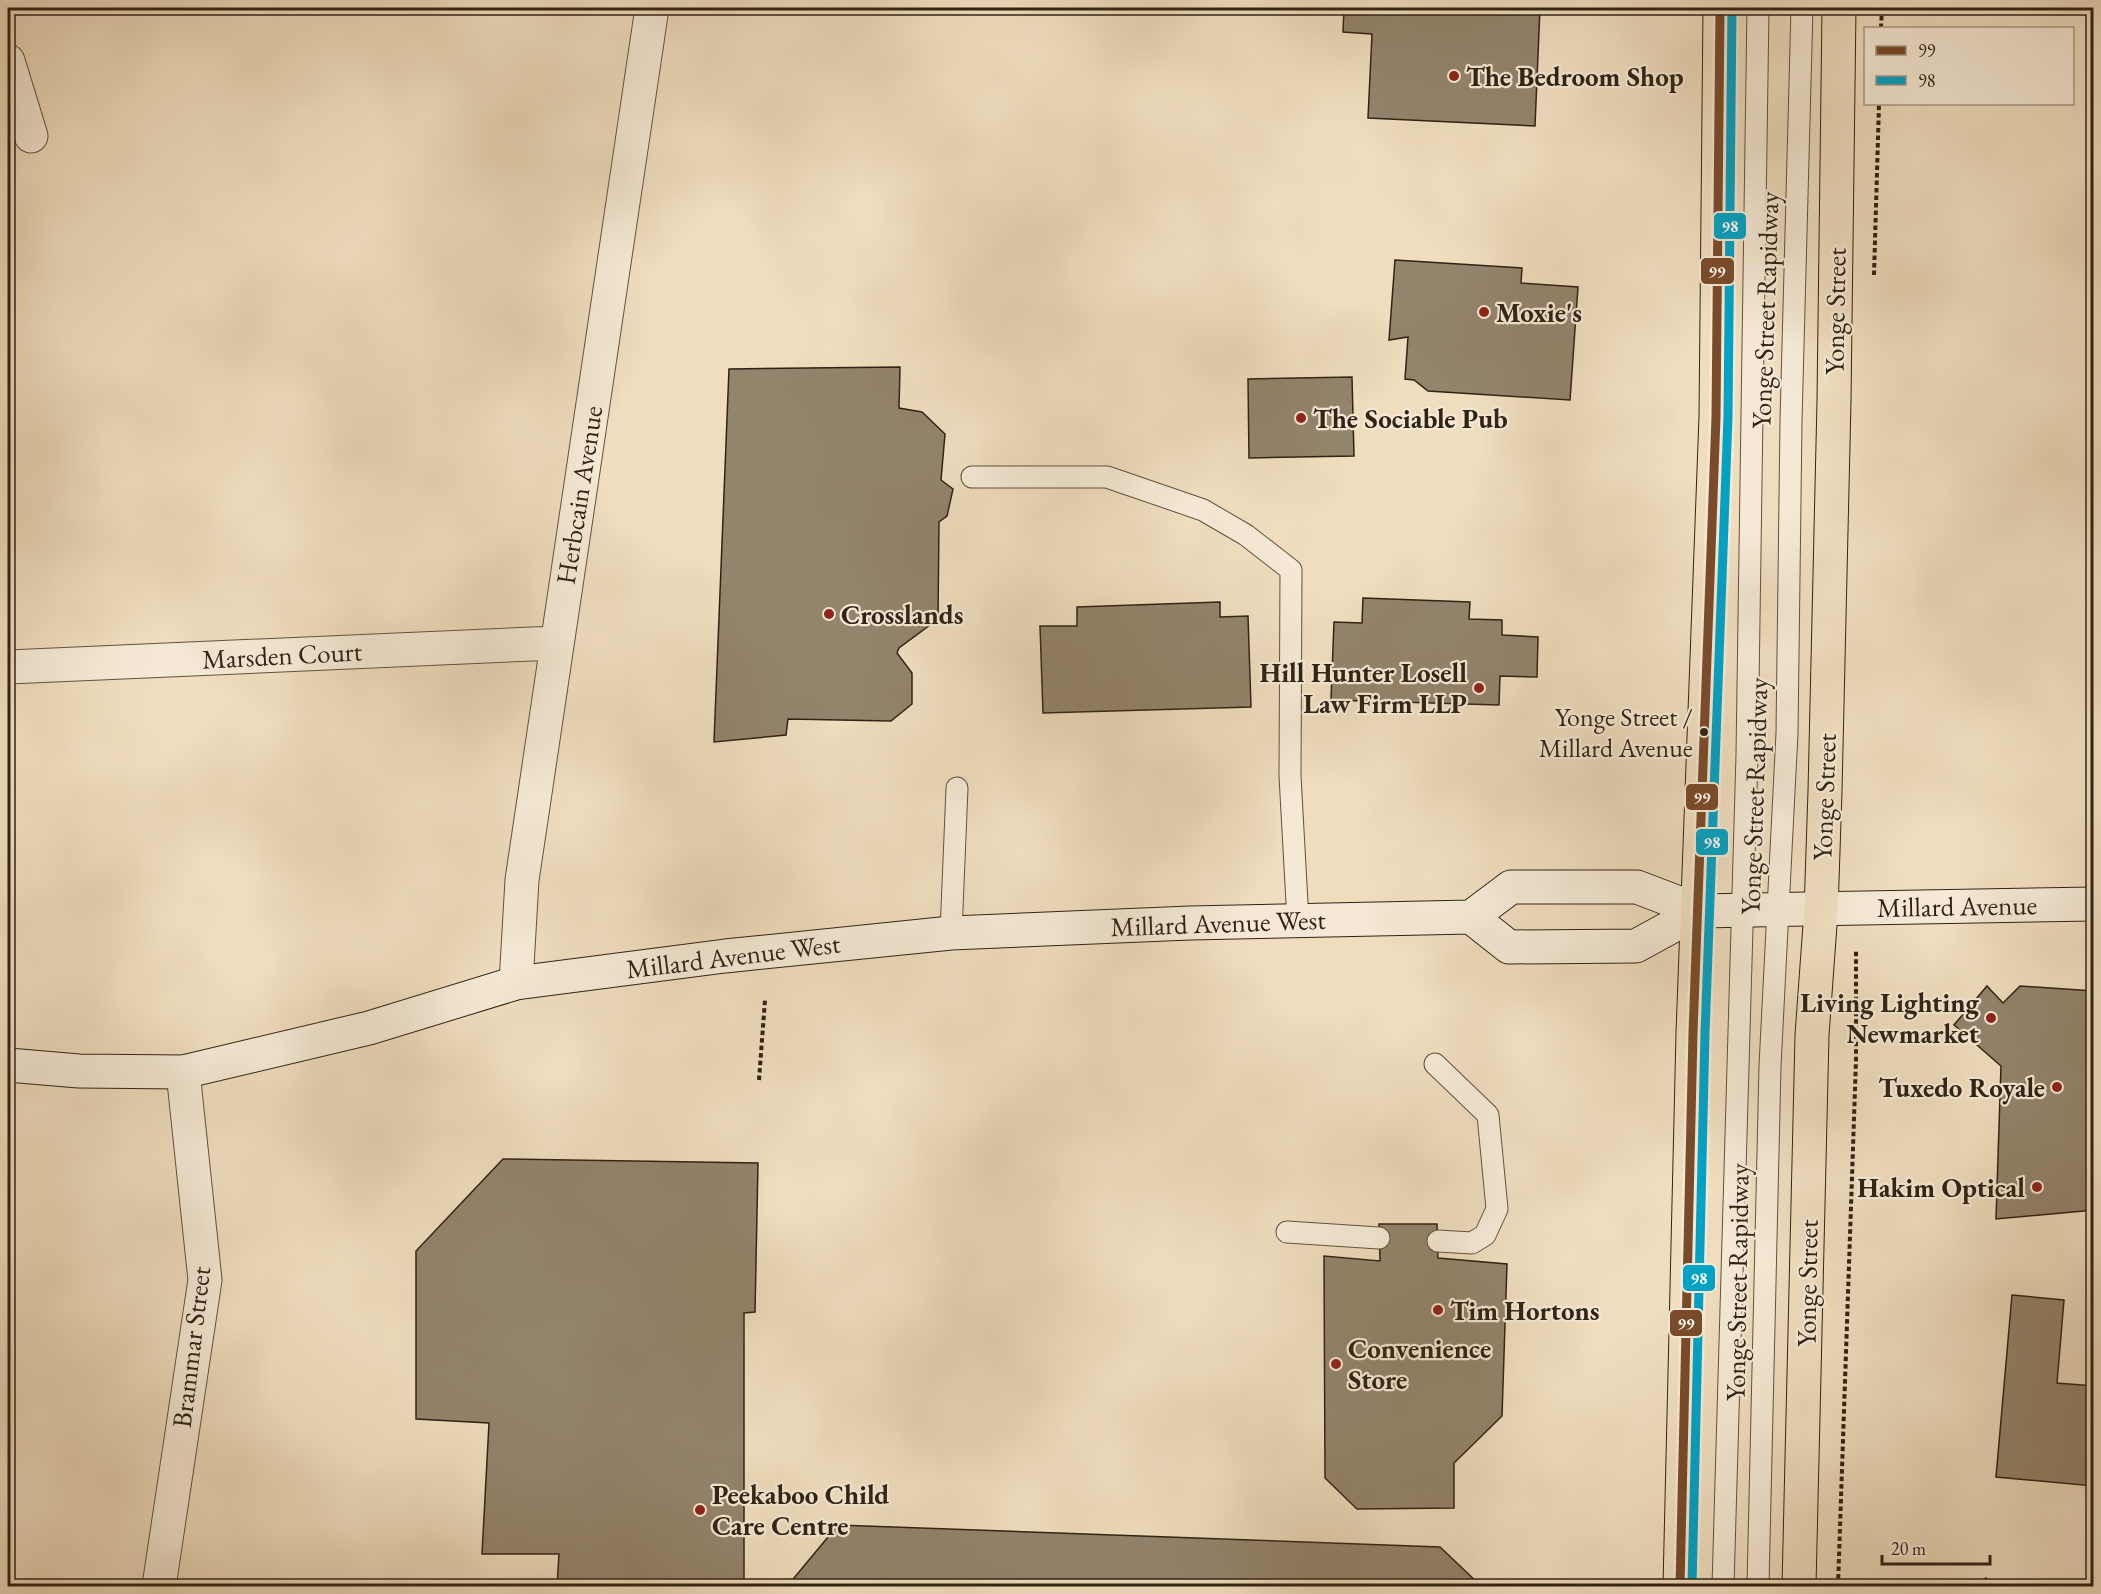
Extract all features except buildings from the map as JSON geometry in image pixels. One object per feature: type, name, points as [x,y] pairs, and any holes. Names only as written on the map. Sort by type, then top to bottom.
[{"type":"main road","name":"Herbcain Avenue","points":[[516,983],[522,880],[652,8]]},
{"type":"main road","points":[[1680,1587],[1693,1033],[1700,911],[1716,417],[1720,8]]},
{"type":"main road","name":"Yonge Street","points":[[1799,1587],[1812,1035],[1821,911],[1834,401],[1839,8]]},
{"type":"main road","points":[[8,62],[31,136]]},
{"type":"main road","name":"Marsden Court","points":[[8,667],[556,643]]},
{"type":"main road","points":[[1700,911],[1636,946],[1509,947],[1471,917],[1511,887],[1637,887],[1700,911],[1821,911]]},
{"type":"main road","name":"Millard Avenue","points":[[1821,911],[1886,907],[2094,904]]},
{"type":"main road","name":"Millard Avenue West","points":[[8,1065],[79,1071],[183,1071],[369,1028],[516,983],[725,956],[951,933],[1471,917]]},
{"type":"main road","name":"Brammar Street","points":[[159,1587],[205,1280],[183,1071]]},
{"type":"lane","name":"Yonge Street Rapidway","points":[[1723,1587],[1742,911],[1758,8]]},
{"type":"lane","name":"Yonge Street Rapidway","points":[[1758,1587],[1770,1066],[1787,733],[1791,421],[1802,8]]},
{"type":"lane","points":[[972,477],[1107,477],[1203,510],[1246,536],[1291,570],[1290,776],[1298,921]]},
{"type":"lane","points":[[951,933],[957,788]]},
{"type":"lane","points":[[1435,1064],[1488,1115],[1497,1209],[1485,1235],[1472,1243],[1438,1241]]},
{"type":"lane","points":[[1287,1232],[1379,1238]]},
{"type":"path","points":[[1881,27],[1882,8]]},
{"type":"path","points":[[759,1080],[765,1000]]},
{"type":"path","points":[[1838,1587],[1856,1060]]},
{"type":"transit line","name":"99","points":[[1680,1586],[1693,1033],[1716,417],[1720,8]]},
{"type":"transit line","name":"98","points":[[1692,1586],[1705,1033],[1728,417],[1732,8]]},
{"type":"place","name":"The Bedroom Shop","points":[[1454,76]]},
{"type":"place","name":"Moxie's","points":[[1484,312]]},
{"type":"place","name":"The Sociable Pub","points":[[1301,418]]},
{"type":"place","name":"Crosslands","points":[[829,614]]},
{"type":"place","name":"Hill Hunter Losell Law Firm LLP","points":[[1479,688]]},
{"type":"place","name":"Yonge Street / Millard Avenue","points":[[1704,732]]},
{"type":"place","name":"Living Lighting Newmarket","points":[[1991,1018]]},
{"type":"place","name":"Tuxedo Royale","points":[[2057,1087]]},
{"type":"place","name":"Hakim Optical","points":[[2037,1187]]},
{"type":"place","name":"Tim Hortons","points":[[1438,1310]]},
{"type":"place","name":"Convenience Store","points":[[1336,1364]]},
{"type":"place","name":"Peekaboo Child Care Centre","points":[[700,1510]]}]
